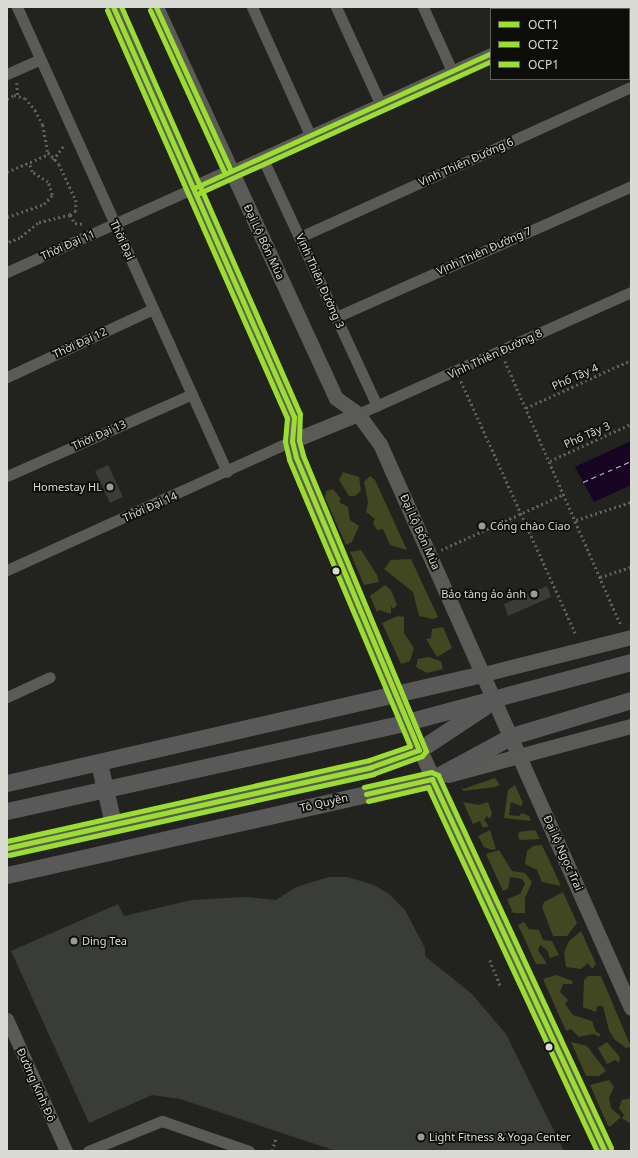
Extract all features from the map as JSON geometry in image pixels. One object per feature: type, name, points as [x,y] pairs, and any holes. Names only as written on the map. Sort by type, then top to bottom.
[{"type":"main road","points":[[113,7],[294,417],[292,441],[304,478],[394,693],[432,779],[605,1151]]},
{"type":"main road","name":"Đại Lộ Bốn Mùa","points":[[156,7],[336,398],[358,414],[380,444],[495,700]]},
{"type":"main road","points":[[194,188],[231,171]]},
{"type":"main road","points":[[292,441],[358,414]]},
{"type":"main road","points":[[7,783],[99,763],[394,693],[484,674],[629,637]]},
{"type":"main road","points":[[7,811],[407,722],[495,700],[631,662]]},
{"type":"main road","points":[[7,848],[113,823],[371,767],[419,750],[495,700]]},
{"type":"main road","name":"Đại lộ Ngọc Trai","points":[[495,700],[631,1008]]},
{"type":"main road","name":"Tô Quyền","points":[[7,875],[432,779],[512,736],[631,700]]},
{"type":"main road","points":[[432,779],[631,726]]},
{"type":"main road","points":[[99,763],[113,823]]},
{"type":"street","name":"Thời Đại","points":[[16,7],[227,472]]},
{"type":"street","points":[[252,7],[310,135]]},
{"type":"street","points":[[336,7],[380,103]]},
{"type":"street","points":[[423,7],[452,71]]},
{"type":"street","points":[[231,171],[490,53]]},
{"type":"street","points":[[7,74],[40,59]]},
{"type":"street","name":"Vịnh Thiên Đường 6","points":[[300,236],[631,87]]},
{"type":"street","name":"Vịnh Thiên Đường 3","points":[[262,157],[300,236],[376,406]]},
{"type":"street","name":"Vịnh Thiên Đường 7","points":[[336,317],[631,186]]},
{"type":"street","name":"Thời Đại 11","points":[[7,272],[194,188]]},
{"type":"street","name":"Vịnh Thiên Đường 8","points":[[358,414],[457,372],[631,292]]},
{"type":"street","name":"Thời Đại 12","points":[[7,377],[153,309]]},
{"type":"street","name":"Thời Đại 13","points":[[7,476],[192,394]]},
{"type":"street","name":"Thời Đại 14","points":[[7,570],[227,472],[292,441]]},
{"type":"street","points":[[7,697],[50,677]]},
{"type":"street","name":"Đường Kinh Đô","points":[[7,1019],[10,1037],[66,1151]]},
{"type":"street","points":[[88,1151],[162,1122],[249,1151]]},
{"type":"path","points":[[17,81],[18,96]]},
{"type":"path","points":[[7,99],[18,96],[25,98],[40,120],[49,154],[53,160],[59,164],[76,200],[76,211],[70,215],[38,222],[20,238],[7,243]]},
{"type":"path","points":[[53,160],[65,144]]},
{"type":"path","points":[[7,172],[49,154]]},
{"type":"path","points":[[7,217],[44,204],[52,194],[48,182],[32,172],[29,163]]},
{"type":"path","points":[[70,215],[75,223],[86,224]]},
{"type":"path","points":[[501,351],[600,577],[629,637]]},
{"type":"path","name":"Phố Tây 4","points":[[526,408],[631,360]]},
{"type":"path","points":[[457,372],[519,514],[576,635]]},
{"type":"path","name":"Phố Tây 3","points":[[550,461],[631,424]]},
{"type":"path","points":[[430,555],[564,494]]},
{"type":"path","points":[[576,520],[631,502]]},
{"type":"path","points":[[600,577],[631,567]]},
{"type":"path","points":[[490,960],[501,987]]},
{"type":"path","points":[[272,1151],[276,1138]]},
{"type":"green space","points":[[343,472],[359,477],[361,491],[355,496],[349,496],[339,480]]},
{"type":"green space","points":[[370,476],[375,480],[407,550],[390,545],[383,529],[377,530],[373,523],[375,519],[366,512],[368,502],[364,482]]},
{"type":"green space","points":[[333,489],[341,499],[339,502],[348,507],[350,520],[359,526],[352,542],[346,545],[325,498],[326,491]]},
{"type":"green space","points":[[361,550],[377,575],[379,582],[364,585],[350,552]]},
{"type":"green space","points":[[411,559],[438,617],[433,619],[419,616],[413,592],[384,569],[391,560]]},
{"type":"green space","points":[[385,585],[391,590],[397,605],[393,609],[391,606],[391,614],[380,610],[377,612],[370,596]]},
{"type":"green space","points":[[398,616],[404,617],[404,633],[414,648],[410,661],[401,664],[382,623]]},
{"type":"green space","points":[[443,627],[452,648],[437,657],[426,639],[431,638],[432,629]]},
{"type":"green space","points":[[428,657],[441,661],[443,669],[427,673],[416,667],[418,659]]},
{"type":"green space","points":[[495,778],[500,785],[495,787],[463,791],[461,786],[463,789]]},
{"type":"green space","points":[[515,785],[523,803],[521,806],[511,802],[509,815],[519,816],[522,813],[529,816],[531,821],[504,818],[508,790]]},
{"type":"green space","points":[[463,802],[479,805],[488,802],[492,813],[490,819],[487,816],[484,820],[489,826],[483,828],[480,821],[473,824]]},
{"type":"green space","points":[[490,830],[496,849],[492,850],[484,847],[478,836]]},
{"type":"green space","points":[[535,830],[540,839],[520,840],[518,837],[519,832]]},
{"type":"green space","points":[[542,845],[561,886],[542,882],[537,870],[525,864],[527,851],[533,846]]},
{"type":"green space","points":[[499,850],[512,871],[525,873],[532,882],[525,898],[525,913],[513,913],[507,899],[520,894],[525,884],[522,879],[510,877],[508,889],[503,891],[486,854]]},
{"type":"green space","points":[[563,892],[577,923],[567,936],[553,936],[542,907],[544,902]]},
{"type":"green space","points":[[524,922],[529,929],[539,930],[543,940],[552,941],[559,955],[550,958],[547,950],[540,945],[538,950],[547,964],[536,964],[518,925]]},
{"type":"green space","points":[[581,931],[596,964],[592,969],[588,963],[581,969],[566,967],[564,952],[569,941]]},
{"type":"green space","points":[[556,975],[573,981],[572,984],[563,984],[560,992],[568,1000],[565,1004],[573,1015],[592,1021],[596,1032],[600,1034],[599,1037],[594,1034],[579,1037],[571,1029],[566,1031],[543,979]]},
{"type":"green space","points":[[588,976],[601,976],[631,1047],[626,1048],[614,1039],[609,1030],[603,1006],[597,1006],[596,1012],[583,1007],[584,980]]},
{"type":"green space","points":[[571,1042],[587,1046],[606,1071],[599,1076],[586,1076]]},
{"type":"green space","points":[[607,1042],[620,1057],[619,1063],[615,1060],[607,1064],[598,1048]]},
{"type":"green space","points":[[609,1080],[614,1087],[609,1098],[611,1108],[621,1117],[611,1126],[608,1126],[590,1085]]},
{"type":"green space","points":[[631,1098],[631,1124],[622,1118],[624,1115],[619,1108],[622,1100]]},
{"type":"shaded area","points":[[631,441],[631,485],[594,502],[575,467]]},
{"type":"building","points":[[108,465],[123,497],[110,503],[95,471]]},
{"type":"building","points":[[547,586],[551,597],[508,616],[504,604]]},
{"type":"building","points":[[329,877],[347,877],[374,885],[389,894],[405,910],[425,948],[425,956],[472,994],[506,1034],[564,1151],[336,1151],[180,1099],[152,1095],[89,1123],[11,951],[118,904],[124,916],[191,900],[245,897],[276,900],[296,887]]},
{"type":"ferry route","points":[[583,482],[631,461]]},
{"type":"transit line","name":"OCT1","points":[[7,848],[371,767],[419,750],[296,457],[292,441],[294,417],[113,7]]},
{"type":"transit line","name":"OCT2","points":[[9,855],[373,774],[422,756],[426,751],[303,455],[299,440],[300,414],[121,7]]},
{"type":"transit line","name":"OCT1","points":[[156,7],[231,171]]},
{"type":"transit line","name":"OCP1","points":[[7,841],[369,760],[410,746],[289,459],[285,441],[287,418],[107,10]]},
{"type":"transit line","name":"OCT2","points":[[150,10],[225,174]]},
{"type":"transit line","name":"OCT1","points":[[194,188],[490,53]]},
{"type":"transit line","name":"OCT2","points":[[197,194],[490,61]]},
{"type":"transit line","name":"OCP1","points":[[364,787],[431,772],[438,775],[611,1148]]},
{"type":"transit line","name":"OCT1","points":[[366,794],[432,779],[605,1151]]},
{"type":"transit line","name":"OCT2","points":[[368,801],[428,787],[597,1151]]},
{"type":"place","name":"Homestay HL","points":[[110,487]]},
{"type":"place","name":"Cổng chào Ciao","points":[[482,526]]},
{"type":"place","name":"Bảo tàng ảo ảnh","points":[[534,594]]},
{"type":"place","name":"Ding Tea","points":[[74,941]]},
{"type":"place","name":"Light Fitness & Yoga Center","points":[[421,1137]]}]
